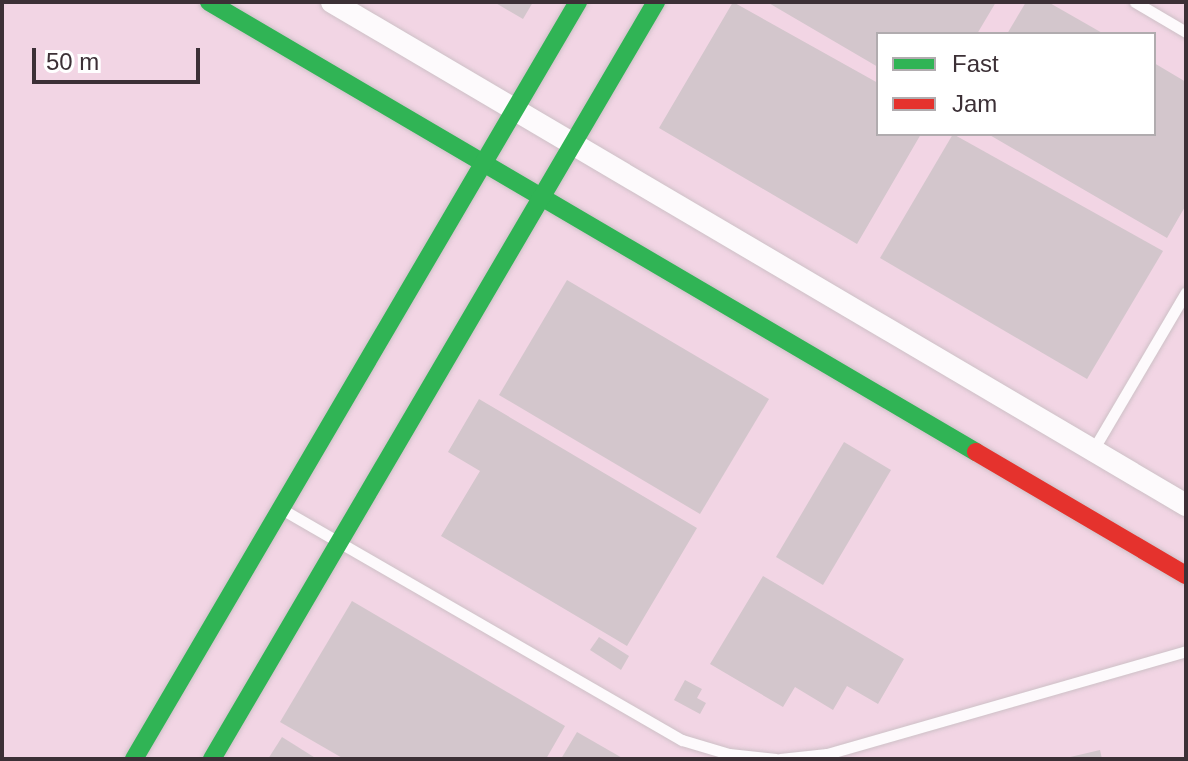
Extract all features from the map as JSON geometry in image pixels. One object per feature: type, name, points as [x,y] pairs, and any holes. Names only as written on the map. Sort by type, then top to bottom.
[{"type":"street","points":[[209,2],[1186,575]]},
{"type":"street","points":[[332,2],[1186,505]]},
{"type":"street","points":[[134,759],[578,2]]},
{"type":"street","points":[[212,759],[656,2]]},
{"type":"lane","points":[[1135,2],[1186,32]]},
{"type":"lane","points":[[1093,450],[1186,292]]},
{"type":"lane","points":[[281,508],[682,740],[778,759],[827,754],[1186,651]]},
{"type":"shaded area","points":[[2,2],[1186,2],[1186,759],[2,759]]},
{"type":"building","points":[[494,2],[533,2],[523,19]]},
{"type":"building","points":[[733,2],[876,82],[876,136],[920,136],[857,244],[659,128]]},
{"type":"building","points":[[767,2],[996,2],[978,32],[876,32],[876,66]]},
{"type":"building","points":[[1026,2],[1048,2],[1100,32],[1008,32]]},
{"type":"building","points":[[1156,64],[1186,82],[1186,205],[1167,238],[991,136],[1156,136]]},
{"type":"building","points":[[952,136],[1163,251],[1087,379],[880,258]]},
{"type":"building","points":[[567,280],[769,399],[700,514],[499,395]]},
{"type":"building","points":[[479,399],[697,528],[627,646],[441,536],[480,471],[448,452]]},
{"type":"building","points":[[844,442],[891,470],[823,585],[776,557]]},
{"type":"building","points":[[763,576],[904,659],[878,704],[847,686],[833,710],[795,687],[783,707],[710,664]]},
{"type":"building","points":[[352,601],[565,726],[546,759],[344,759],[280,722]]},
{"type":"building","points":[[599,637],[629,656],[621,670],[590,650]]},
{"type":"building","points":[[685,680],[702,689],[697,698],[706,703],[700,714],[674,700]]},
{"type":"building","points":[[577,732],[624,759],[561,759]]},
{"type":"building","points":[[282,737],[317,759],[268,759]]},
{"type":"building","points":[[1100,750],[1102,759],[1066,759],[1066,758]]},
{"type":"traffic: fast","points":[[209,2],[976,452]]},
{"type":"traffic: fast","points":[[134,759],[578,2]]},
{"type":"traffic: fast","points":[[212,759],[656,2]]},
{"type":"traffic: jam","points":[[976,452],[1186,575]]}]
